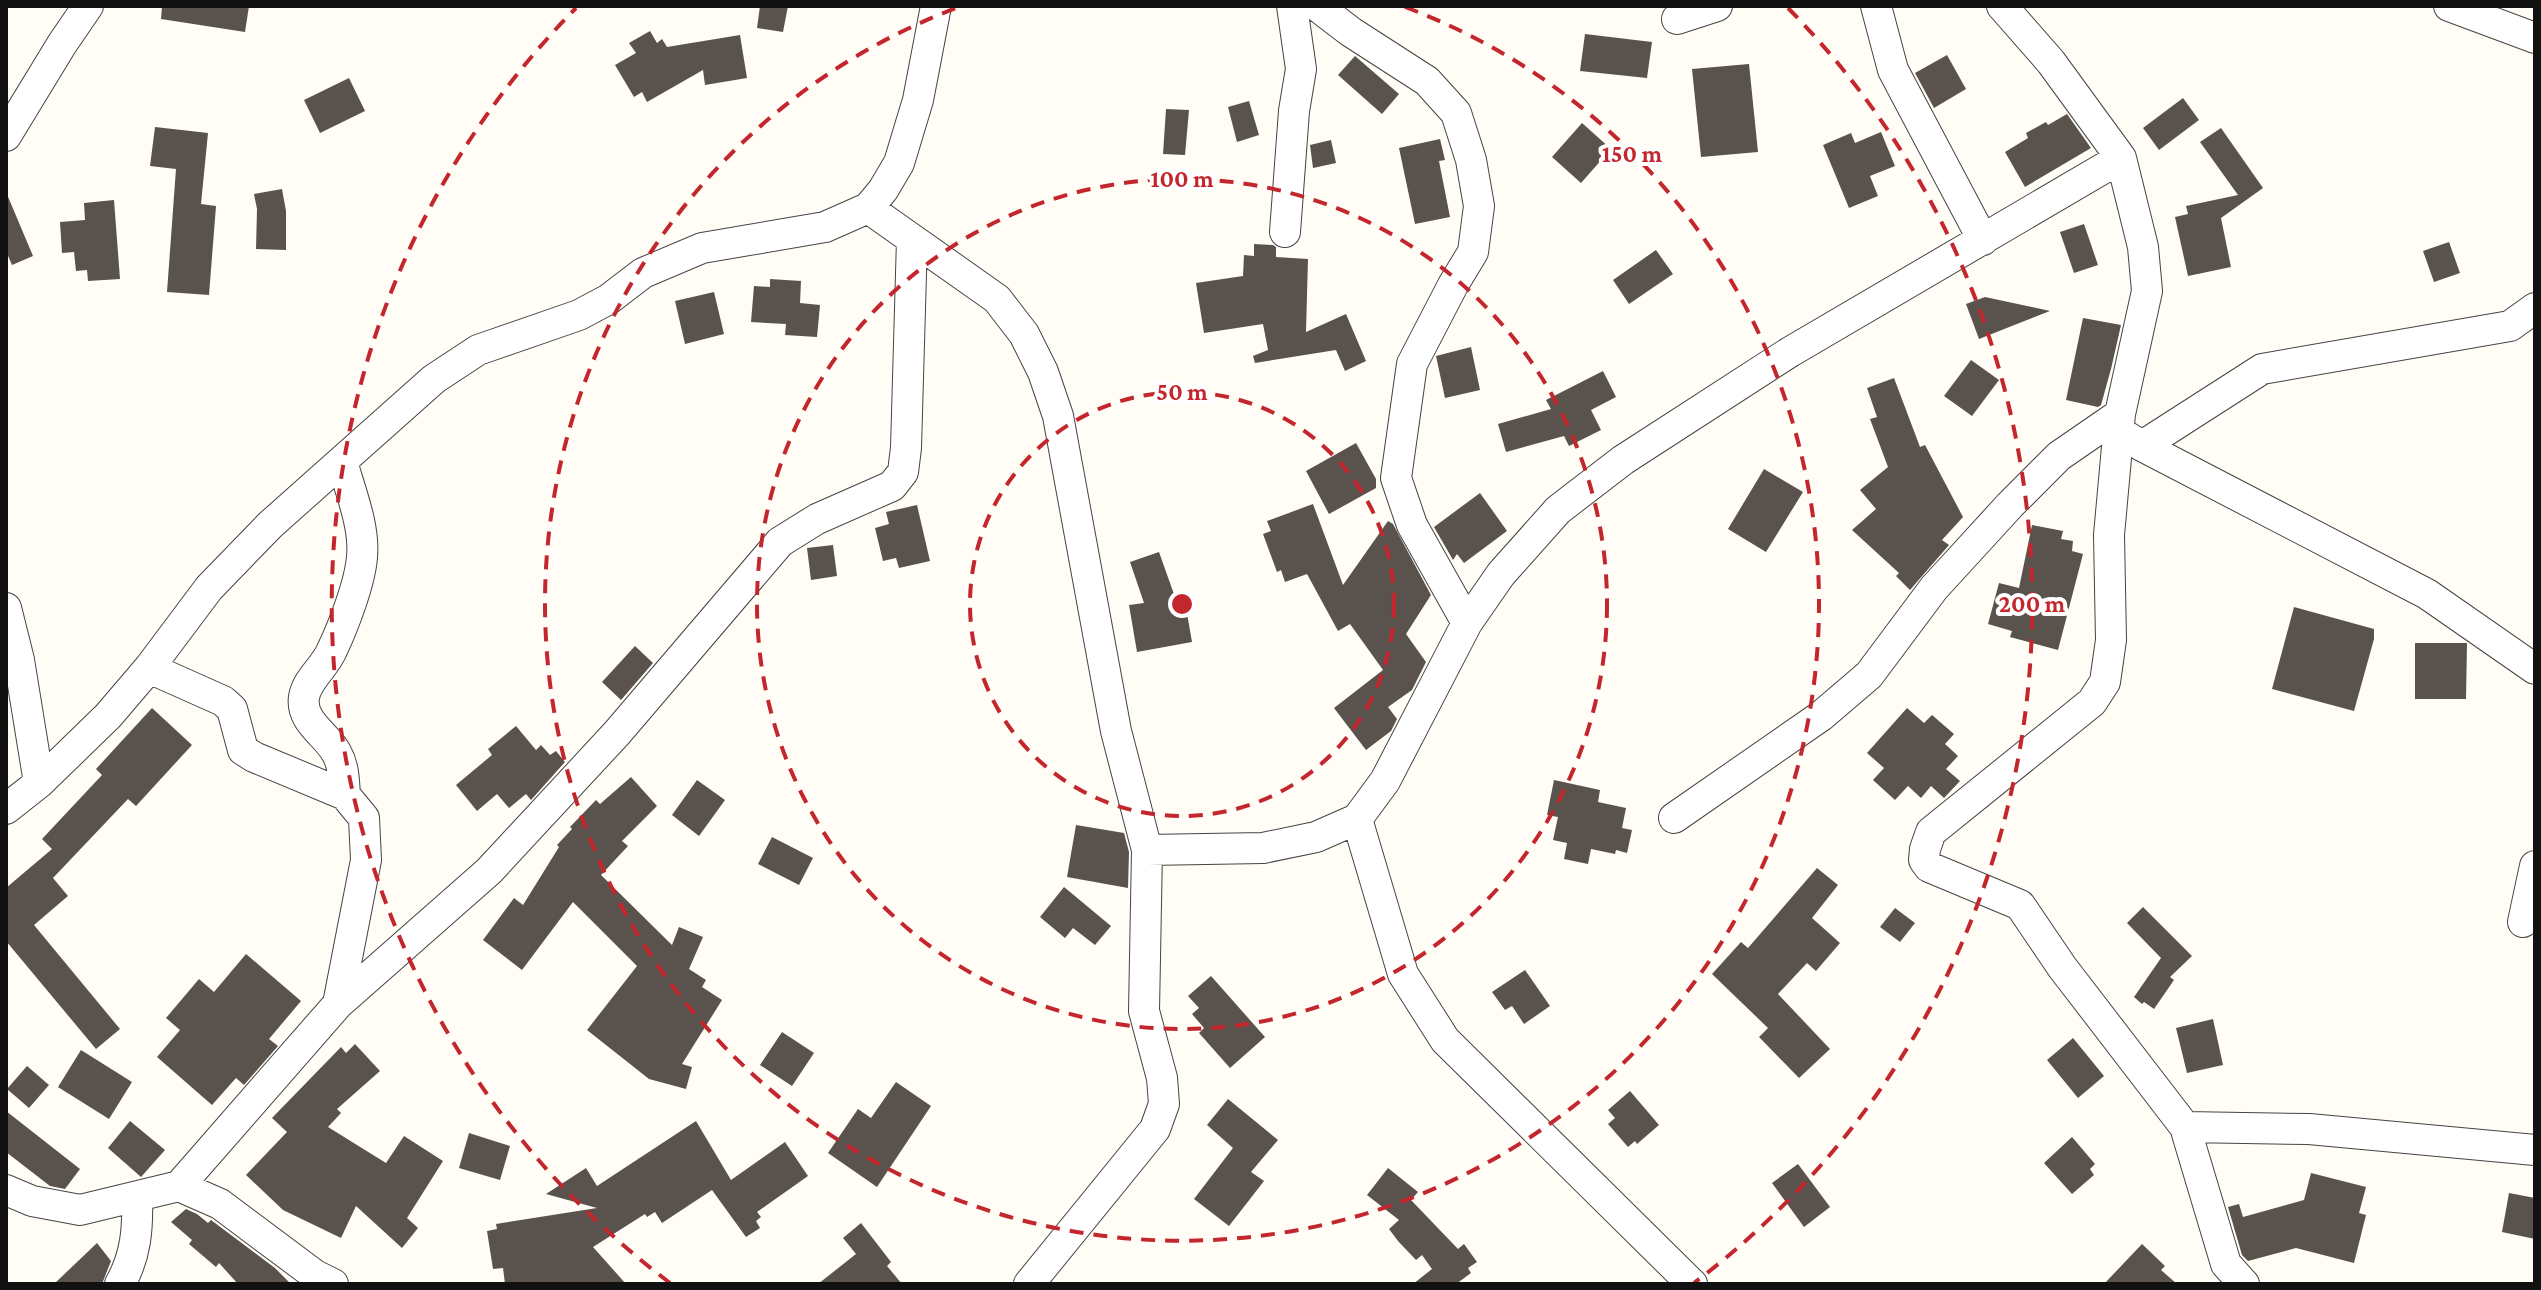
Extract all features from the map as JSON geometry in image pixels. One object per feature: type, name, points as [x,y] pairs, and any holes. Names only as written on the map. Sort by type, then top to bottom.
[{"type":"street","points":[[6,136],[88,6]]},
{"type":"street","points":[[6,809],[39,783],[108,716],[149,668],[209,588],[270,525],[434,379],[478,350],[579,315],[609,299],[643,273],[702,248],[825,227],[868,208],[899,163],[918,100],[936,6]]},
{"type":"street","points":[[1285,232],[1294,111],[1301,69],[1292,6]]},
{"type":"street","points":[[1317,6],[1427,81],[1456,113],[1471,160],[1479,206],[1473,252],[1412,364],[1396,478],[1412,525],[1467,623]]},
{"type":"street","points":[[1677,19],[1717,6]]},
{"type":"street","points":[[1876,6],[1893,70],[1983,240]]},
{"type":"street","points":[[2002,6],[2051,62],[2121,158],[2143,247],[2147,291],[2109,535],[2111,640],[2105,682],[2092,702],[1931,832],[1924,860],[1929,867],[1946,875],[2020,905],[2062,967],[2185,1127],[2226,1264],[2244,1284]]},
{"type":"street","points":[[2449,6],[2535,38]]},
{"type":"street","points":[[1147,850],[1263,848],[1316,837],[1357,819],[1385,781],[1467,623],[1501,574],[1558,510],[1623,460],[1790,352],[2121,158]]},
{"type":"street","points":[[868,208],[997,299],[1024,334],[1043,372],[1058,416],[1116,731],[1147,850],[1144,1011],[1162,1078],[1164,1104],[1155,1129],[1029,1284]]},
{"type":"street","points":[[6,1190],[32,1201],[80,1210],[179,1186],[338,1004],[489,871],[617,733],[780,542],[817,519],[892,486],[903,472],[906,448],[912,239]]},
{"type":"street","points":[[1674,818],[1821,716],[1869,675],[1934,588],[2059,456],[2127,430],[2262,369],[2510,326],[2535,308]]},
{"type":"street","points":[[2127,430],[2427,594],[2535,669]]},
{"type":"street","points":[[342,461],[359,527],[362,556],[340,632],[330,655],[308,686],[304,699],[305,710],[314,728],[337,752],[344,774],[345,795]]},
{"type":"street","points":[[6,608],[19,660],[39,783]]},
{"type":"street","points":[[149,668],[223,701],[232,709],[243,750],[345,795],[364,818],[366,860],[338,1004]]},
{"type":"street","points":[[1357,819],[1403,974],[1445,1040],[1692,1284]]},
{"type":"street","points":[[2523,922],[2535,866]]},
{"type":"street","points":[[2185,1127],[2309,1129],[2535,1150]]},
{"type":"street","points":[[179,1186],[220,1204],[315,1275],[333,1284]]},
{"type":"street","points":[[120,1284],[134,1255],[138,1227],[137,1197]]},
{"type":"building","points":[[162,6],[249,6],[245,32],[161,19]]},
{"type":"building","points":[[760,6],[788,6],[783,32],[757,28]]},
{"type":"building","points":[[650,31],[657,43],[662,39],[667,47],[740,35],[747,78],[705,85],[703,70],[647,102],[642,92],[634,97],[615,65],[636,53],[629,43]]},
{"type":"building","points":[[1585,34],[1652,42],[1647,78],[1580,71]]},
{"type":"building","points":[[1947,55],[1966,89],[1934,108],[1915,73]]},
{"type":"building","points":[[1355,56],[1399,94],[1382,114],[1338,75]]},
{"type":"building","points":[[1749,64],[1758,152],[1701,157],[1692,69]]},
{"type":"building","points":[[349,78],[365,111],[320,133],[304,100]]},
{"type":"building","points":[[2183,98],[2199,120],[2159,150],[2143,128]]},
{"type":"building","points":[[1249,101],[1259,135],[1237,142],[1228,107]]},
{"type":"building","points":[[1166,109],[1189,110],[1185,155],[1163,154]]},
{"type":"building","points":[[2067,114],[2091,148],[2025,187],[2005,152],[2028,138],[2026,133]]},
{"type":"building","points":[[1582,123],[1611,149],[1581,183],[1552,157]]},
{"type":"building","points":[[155,127],[208,133],[201,204],[216,206],[209,295],[167,292],[176,169],[150,166]]},
{"type":"building","points":[[2221,128],[2263,188],[2221,218],[2231,267],[2188,276],[2175,217],[2188,214],[2186,206],[2238,195],[2200,142]]},
{"type":"building","points":[[1881,132],[1895,166],[1870,176],[1878,196],[1849,208],[1823,145],[1851,133],[1855,143]]},
{"type":"building","points":[[1440,139],[1445,160],[1439,161],[1450,217],[1415,224],[1399,148]]},
{"type":"building","points":[[1331,140],[1336,163],[1313,168],[1310,145]]},
{"type":"building","points":[[282,189],[286,211],[286,250],[256,249],[257,209],[254,194]]},
{"type":"building","points":[[6,192],[33,256],[12,265],[6,251]]},
{"type":"building","points":[[114,200],[120,279],[88,281],[87,270],[76,271],[74,252],[62,253],[60,222],[85,220],[84,203]]},
{"type":"building","points":[[2084,224],[2098,265],[2074,273],[2060,232]]},
{"type":"building","points":[[2449,242],[2460,273],[2434,282],[2423,251]]},
{"type":"building","points":[[1254,244],[1273,245],[1276,247],[1276,257],[1308,259],[1306,332],[1346,314],[1366,361],[1345,371],[1336,350],[1255,363],[1253,356],[1268,350],[1263,324],[1204,333],[1196,283],[1243,276],[1244,255],[1254,256]]},
{"type":"building","points":[[1656,250],[1673,274],[1629,304],[1613,280]]},
{"type":"building","points":[[770,279],[801,281],[800,303],[820,305],[817,337],[785,335],[786,324],[751,322],[754,286],[770,287]]},
{"type":"building","points":[[714,292],[724,334],[685,344],[675,301]]},
{"type":"building","points":[[1985,297],[2050,311],[1979,339],[1966,304]]},
{"type":"building","points":[[2083,318],[2121,325],[2098,407],[2066,400]]},
{"type":"building","points":[[1471,347],[1480,390],[1445,398],[1436,356]]},
{"type":"building","points":[[1971,360],[1999,380],[1972,416],[1944,396]]},
{"type":"building","points":[[1603,371],[1616,397],[1591,410],[1601,430],[1569,446],[1564,436],[1506,452],[1498,424],[1551,409],[1546,400]]},
{"type":"building","points":[[1894,378],[1920,447],[1925,445],[1963,517],[1942,540],[1949,545],[1910,590],[1896,576],[1899,573],[1852,530],[1876,509],[1860,490],[1888,467],[1870,419],[1877,417],[1867,388]]},
{"type":"building","points":[[1356,443],[1376,479],[1376,488],[1329,514],[1306,471]]},
{"type":"building","points":[[1764,469],[1803,492],[1766,552],[1728,529]]},
{"type":"building","points":[[1480,493],[1507,531],[1464,563],[1457,554],[1453,560],[1434,527]]},
{"type":"building","points":[[1313,504],[1343,585],[1388,521],[1393,524],[1431,595],[1406,634],[1426,662],[1412,690],[1388,707],[1397,719],[1391,731],[1366,750],[1334,708],[1383,670],[1350,624],[1338,631],[1307,574],[1285,582],[1281,570],[1277,572],[1263,534],[1271,531],[1267,521]]},
{"type":"building","points":[[917,505],[930,561],[899,568],[896,558],[883,561],[875,528],[889,524],[886,512]]},
{"type":"building","points":[[2032,525],[2063,531],[2061,539],[2073,541],[2072,551],[2083,554],[2058,650],[2010,637],[2012,631],[1988,624],[1999,583],[2019,588]]},
{"type":"building","points":[[833,545],[837,576],[811,580],[807,548]]},
{"type":"building","points":[[1159,552],[1175,597],[1184,596],[1192,642],[1137,652],[1129,605],[1144,603],[1130,562]]},
{"type":"building","points":[[2294,607],[2374,629],[2354,711],[2272,689]]},
{"type":"building","points":[[2415,643],[2467,643],[2466,699],[2415,699]]},
{"type":"building","points":[[635,646],[653,663],[621,700],[602,682]]},
{"type":"building","points":[[152,708],[192,745],[136,806],[128,799],[53,878],[68,896],[34,925],[120,1029],[96,1049],[6,941],[6,888],[52,849],[42,839],[102,775],[96,769]]},
{"type":"building","points":[[1907,708],[1924,723],[1932,715],[1954,734],[1945,744],[1958,756],[1946,769],[1960,781],[1944,798],[1931,786],[1921,798],[1908,786],[1895,800],[1873,780],[1884,768],[1867,753]]},
{"type":"building","points":[[516,726],[536,750],[541,745],[550,755],[556,751],[565,762],[531,800],[526,794],[509,808],[497,794],[477,811],[456,785],[492,755],[488,749]]},
{"type":"building","points":[[631,777],[657,806],[622,841],[628,846],[601,875],[672,945],[679,927],[703,937],[689,969],[706,980],[702,987],[722,1000],[682,1064],[692,1067],[686,1089],[649,1079],[587,1030],[637,966],[573,902],[522,970],[483,940],[514,898],[523,905],[559,847],[557,845],[572,829],[570,827],[596,800],[600,804]]},
{"type":"building","points":[[697,780],[725,800],[699,836],[672,815]]},
{"type":"building","points":[[1554,780],[1600,790],[1598,802],[1626,808],[1622,828],[1632,830],[1627,853],[1591,849],[1588,864],[1564,859],[1567,843],[1553,840],[1558,817],[1547,815]]},
{"type":"building","points":[[1076,825],[1124,833],[1129,852],[1128,888],[1067,877]]},
{"type":"building","points":[[772,837],[813,858],[799,885],[758,864]]},
{"type":"building","points":[[1817,868],[1838,885],[1812,918],[1840,943],[1816,971],[1807,963],[1778,994],[1830,1049],[1799,1078],[1759,1037],[1768,1028],[1712,974],[1741,942],[1748,948]]},
{"type":"building","points":[[1064,887],[1111,926],[1095,945],[1073,928],[1065,938],[1040,917]]},
{"type":"building","points":[[2143,907],[2192,956],[2170,977],[2174,980],[2154,1009],[2134,997],[2161,958],[2127,923]]},
{"type":"building","points":[[1895,908],[1915,923],[1900,942],[1880,927]]},
{"type":"building","points":[[246,954],[301,1001],[269,1039],[278,1046],[244,1085],[236,1078],[212,1105],[157,1057],[180,1030],[166,1018],[199,979],[214,992]]},
{"type":"building","points":[[1525,970],[1550,1006],[1524,1024],[1512,1006],[1505,1010],[1492,992]]},
{"type":"building","points":[[1211,976],[1265,1037],[1230,1068],[1199,1033],[1204,1028],[1192,1014],[1199,1008],[1188,996]]},
{"type":"building","points":[[2213,1019],[2223,1065],[2187,1073],[2176,1028]]},
{"type":"building","points":[[782,1032],[814,1053],[792,1086],[760,1065]]},
{"type":"building","points":[[2073,1038],[2104,1076],[2078,1098],[2047,1060]]},
{"type":"building","points":[[355,1044],[380,1071],[337,1109],[341,1113],[328,1127],[386,1163],[404,1136],[443,1161],[407,1218],[418,1228],[402,1248],[356,1206],[341,1238],[283,1210],[246,1175],[287,1132],[272,1118],[341,1047],[346,1053]]},
{"type":"building","points":[[81,1050],[132,1082],[109,1119],[58,1087]]},
{"type":"building","points":[[27,1066],[49,1085],[29,1108],[7,1089]]},
{"type":"building","points":[[896,1082],[931,1106],[877,1187],[828,1153],[858,1109],[871,1118]]},
{"type":"building","points":[[1630,1091],[1659,1125],[1637,1144],[1635,1141],[1628,1147],[1608,1124],[1615,1118],[1608,1110]]},
{"type":"building","points":[[1228,1099],[1278,1140],[1251,1172],[1264,1181],[1229,1226],[1194,1199],[1233,1148],[1207,1125]]},
{"type":"building","points":[[6,1111],[80,1169],[65,1189],[50,1186],[6,1152]]},
{"type":"building","points":[[130,1121],[165,1150],[141,1177],[108,1148]]},
{"type":"building","points":[[696,1121],[731,1180],[785,1142],[808,1176],[757,1212],[761,1217],[756,1221],[760,1228],[746,1237],[712,1190],[662,1223],[655,1212],[647,1217],[645,1214],[593,1247],[626,1284],[505,1284],[503,1268],[493,1269],[487,1231],[497,1229],[496,1224],[597,1208],[546,1194],[586,1168],[597,1186]]},
{"type":"building","points":[[469,1133],[510,1146],[500,1180],[459,1168]]},
{"type":"building","points":[[2072,1137],[2095,1164],[2090,1169],[2094,1175],[2072,1194],[2044,1163]]},
{"type":"building","points":[[1798,1164],[1830,1207],[1804,1227],[1772,1183]]},
{"type":"building","points":[[1388,1168],[1418,1192],[1411,1200],[1458,1249],[1464,1244],[1477,1262],[1468,1268],[1471,1273],[1456,1284],[1413,1284],[1432,1269],[1422,1255],[1416,1260],[1389,1229],[1399,1220],[1367,1195]]},
{"type":"building","points":[[2311,1173],[2366,1187],[2359,1213],[2366,1215],[2354,1263],[2296,1248],[2248,1261],[2242,1255],[2228,1207],[2239,1204],[2243,1217],[2304,1200]]},
{"type":"building","points":[[2509,1193],[2535,1198],[2535,1239],[2502,1232]]},
{"type":"building","points":[[186,1209],[208,1223],[211,1220],[275,1268],[291,1284],[238,1284],[219,1263],[216,1267],[189,1244],[192,1240],[171,1222]]},
{"type":"building","points":[[861,1223],[891,1262],[887,1266],[902,1284],[818,1284],[856,1254],[843,1238]]},
{"type":"building","points":[[97,1243],[111,1261],[102,1284],[54,1284]]},
{"type":"building","points":[[2142,1244],[2165,1266],[2161,1270],[2177,1284],[2104,1284]]}]
